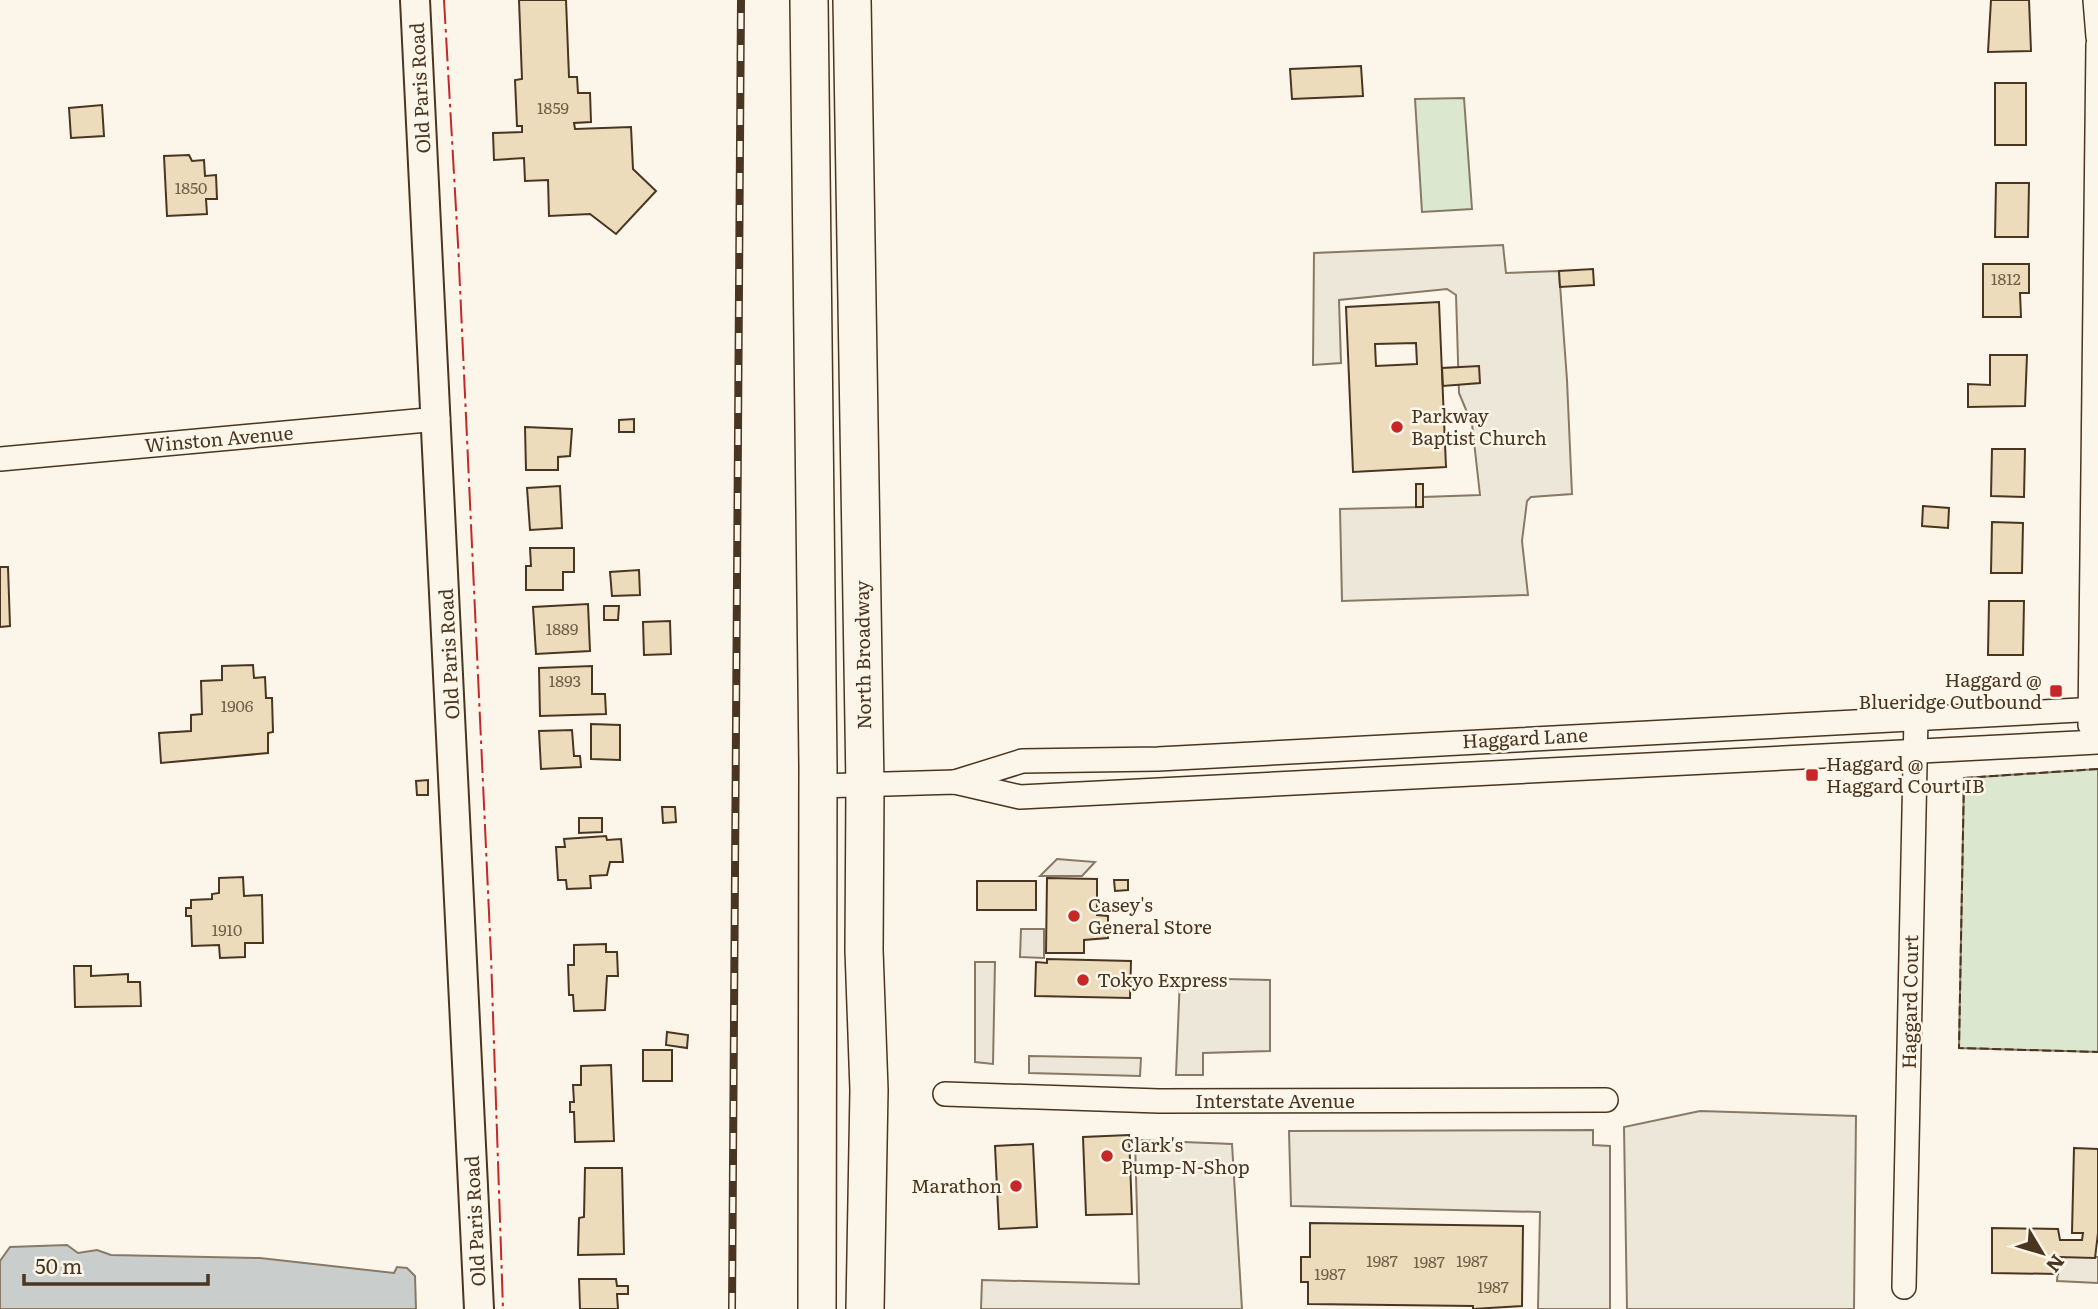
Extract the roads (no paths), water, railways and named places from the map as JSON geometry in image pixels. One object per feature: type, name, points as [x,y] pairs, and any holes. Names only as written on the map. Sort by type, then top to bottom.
[{"type":"highway","points":[[809,0],[818,786],[817,1309]]},
{"type":"highway","name":"North Broadway","points":[[852,0],[865,786],[864,950],[869,1090],[865,1309]]},
{"type":"street","name":"Old Paris Road","points":[[415,0],[438,419],[480,1309]]},
{"type":"street","points":[[2095,0],[2098,37]]},
{"type":"street","points":[[2095,742],[2093,709],[2098,45]]},
{"type":"street","name":"Winston Avenue","points":[[0,459],[438,419]]},
{"type":"street","name":"Haggard Lane","points":[[818,786],[955,782],[1022,761],[1158,759],[2093,709]]},
{"type":"street","name":"Haggard Court","points":[[1904,1287],[1916,717]]},
{"type":"street","name":"Haggard Lane","points":[[955,782],[1020,797],[2095,742]]},
{"type":"street","name":"Interstate Avenue","points":[[945,1094],[1159,1101],[1606,1100]]},
{"type":"railway","points":[[732,1309],[741,0]]},
{"type":"place","name":"Parkway Baptist Church","points":[[1397,427]]},
{"type":"place","name":"Haggard @ Blueridge Outbound","points":[[2056,691]]},
{"type":"place","name":"Haggard @ Haggard Court IB","points":[[1812,775]]},
{"type":"place","name":"Casey's General Store","points":[[1074,916]]},
{"type":"place","name":"Tokyo Express","points":[[1083,980]]},
{"type":"place","name":"Clark's Pump-N-Shop","points":[[1107,1156]]},
{"type":"place","name":"Marathon","points":[[1016,1186]]}]
